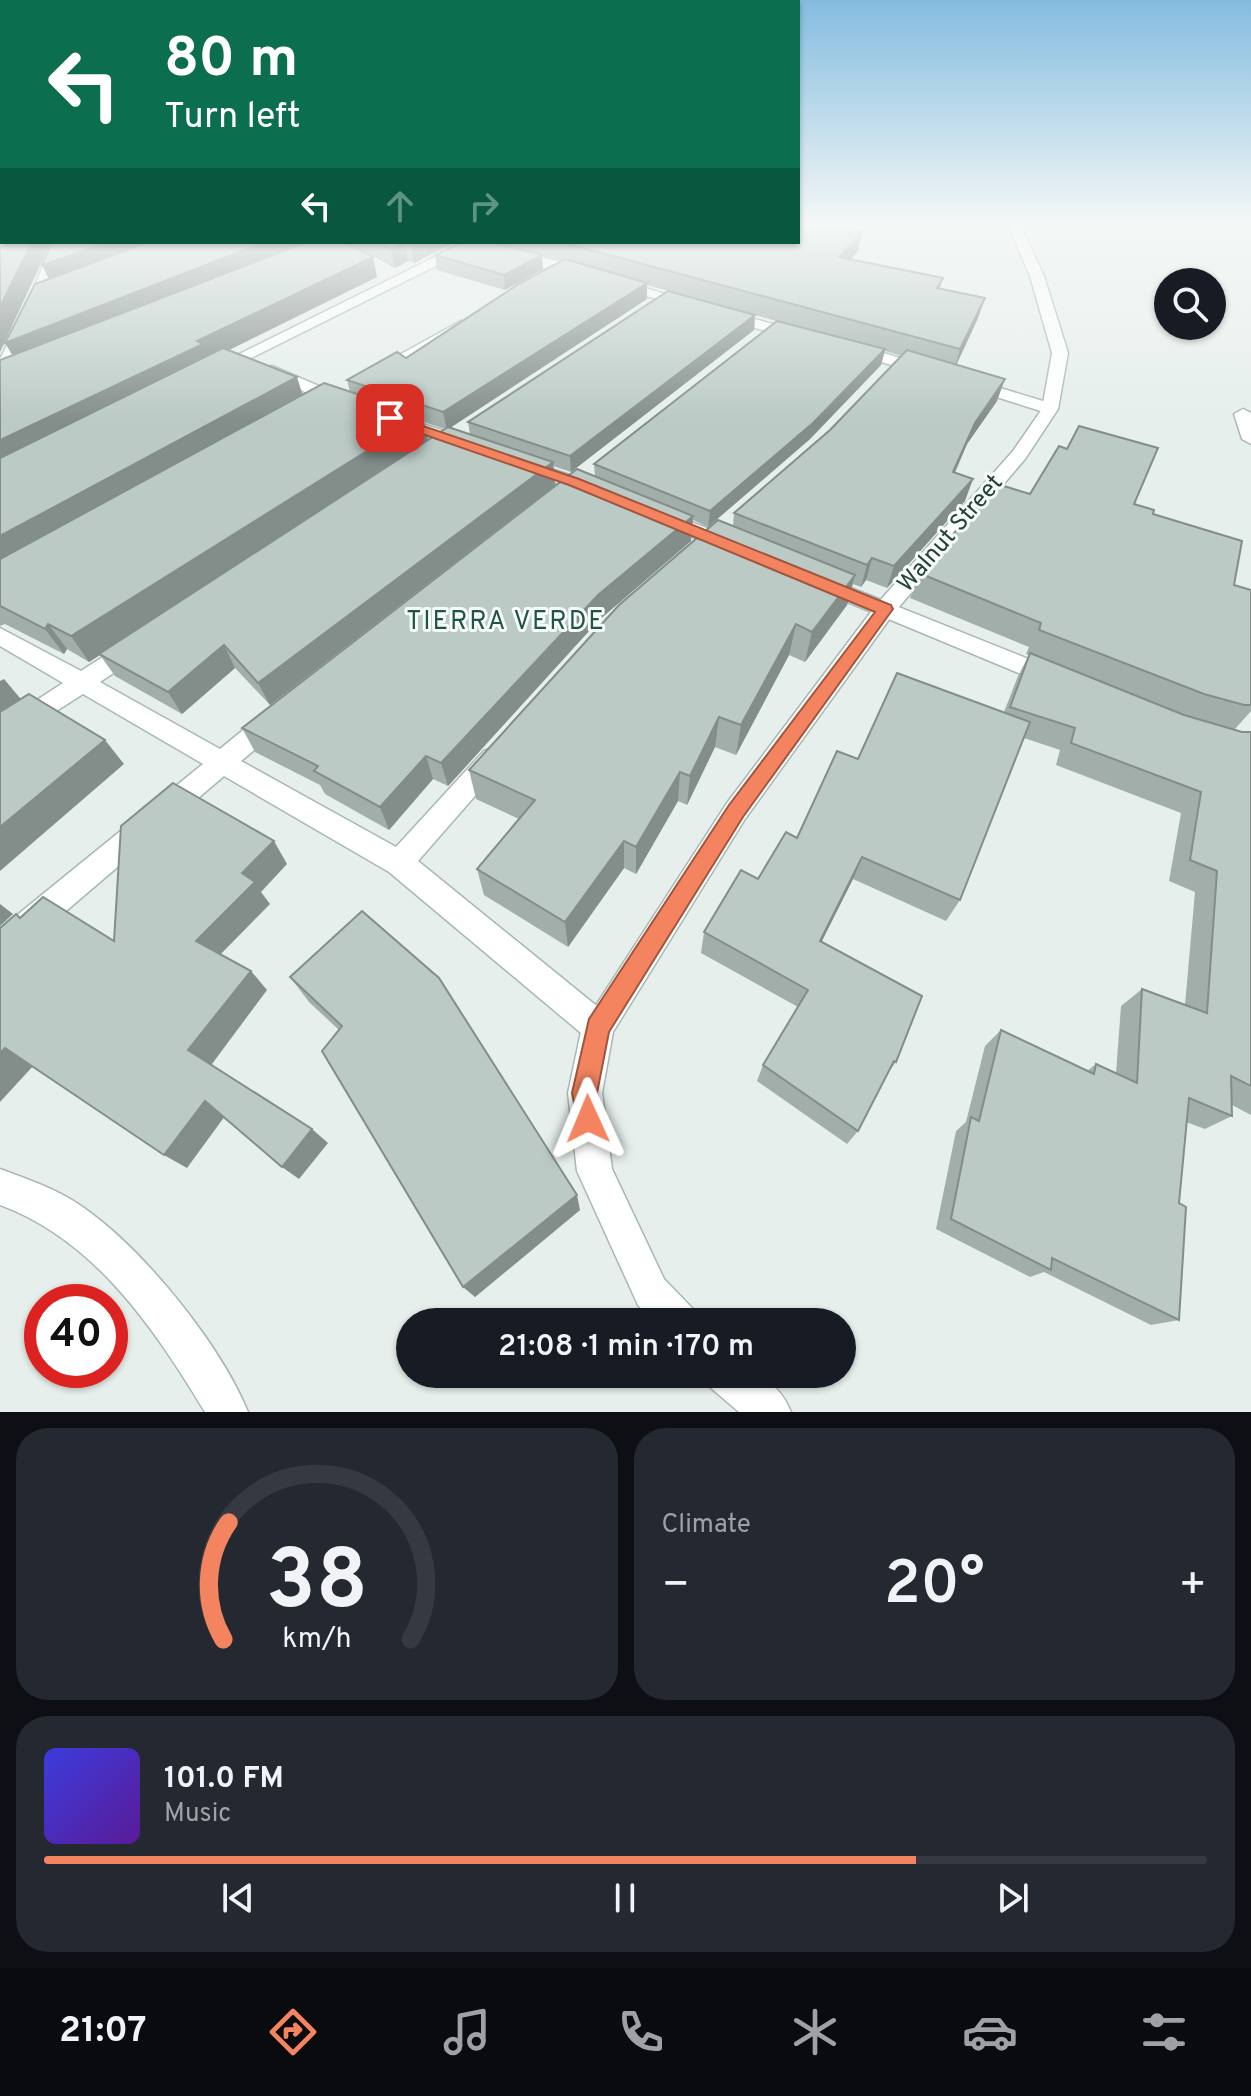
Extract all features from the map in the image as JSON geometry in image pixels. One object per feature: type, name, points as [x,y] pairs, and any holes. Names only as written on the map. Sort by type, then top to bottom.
[{"type":"street","points":[[5,376],[46,291]]},
{"type":"street","points":[[199,378],[362,291]]},
{"type":"street","points":[[644,291],[813,339]]},
{"type":"street","points":[[841,346],[1050,409],[1060,353],[1041,291]]},
{"type":"street","points":[[639,313],[665,297]]},
{"type":"street","points":[[323,403],[480,313]]},
{"type":"street","points":[[746,347],[771,328]]},
{"type":"street","points":[[241,357],[323,403],[367,411],[450,438],[616,499]]},
{"type":"street","points":[[878,382],[898,361]]},
{"type":"street","name":"Walnut Street","points":[[665,1308],[651,1292],[595,1171],[585,1093],[598,1027],[736,811],[885,609],[1019,455],[1050,409]]},
{"type":"street","points":[[1243,414],[1251,439]]},
{"type":"street","points":[[424,455],[475,421]]},
{"type":"street","points":[[549,501],[598,463]]},
{"type":"street","points":[[643,510],[756,556]]},
{"type":"street","points":[[690,558],[736,517]]},
{"type":"street","points":[[799,574],[1074,686]]},
{"type":"street","points":[[0,636],[399,863],[598,1027]]},
{"type":"street","points":[[0,737],[149,638]]},
{"type":"street","points":[[0,948],[221,761],[294,704]]},
{"type":"street","points":[[399,863],[504,746]]},
{"type":"street","points":[[0,1187],[41,1202],[105,1248],[181,1336],[228,1412]]},
{"type":"street","points":[[742,1388],[771,1412]]},
{"type":"building","points":[[0,291],[8,291],[0,307]]},
{"type":"building","points":[[31,291],[139,291],[5,343]]},
{"type":"building","points":[[180,291],[302,291],[197,341],[203,344],[0,440],[0,360]]},
{"type":"building","points":[[508,291],[635,291],[443,412],[347,380],[397,352],[406,358]]},
{"type":"building","points":[[668,291],[755,315],[570,456],[468,422]]},
{"type":"building","points":[[743,291],[951,291],[985,298],[960,349]]},
{"type":"building","points":[[777,321],[885,349],[813,423],[710,511],[594,464]]},
{"type":"building","points":[[223,348],[297,377],[0,536],[0,458]]},
{"type":"building","points":[[907,350],[1005,379],[975,423],[953,472],[973,479],[894,566],[872,558],[867,565],[734,513],[830,430]]},
{"type":"building","points":[[324,383],[423,416],[71,636],[48,624],[45,629],[0,606],[0,559]]},
{"type":"building","points":[[1079,426],[1158,448],[1134,504],[1154,510],[1153,514],[1242,541],[1234,585],[1251,590],[1251,705],[1204,694],[1039,630],[1041,623],[919,573],[997,484],[1030,494],[1059,446],[1067,449]]},
{"type":"building","points":[[448,427],[553,462],[258,683],[224,645],[168,692],[99,654]]},
{"type":"building","points":[[577,469],[693,516],[598,595],[441,763],[426,756],[380,807],[314,771],[318,766],[242,728]]},
{"type":"building","points":[[718,520],[855,575],[812,632],[796,624],[741,725],[719,717],[690,776],[680,772],[636,847],[624,841],[565,922],[477,869],[535,800],[469,770],[619,605]]},
{"type":"building","points":[[1030,653],[1184,715],[1251,732],[1251,1086],[1231,1076],[1232,1116],[1189,1098],[1179,1203],[1186,1207],[1179,1320],[1052,1258],[1051,1270],[951,1219],[971,1117],[979,1121],[1001,1030],[1094,1074],[1096,1064],[1137,1083],[1142,989],[1207,1013],[1217,871],[1190,860],[1201,792],[1071,743],[1075,728],[1010,707]]},
{"type":"building","points":[[897,673],[1030,722],[960,900],[862,857],[820,941],[922,996],[896,1062],[858,1131],[763,1065],[808,990],[704,932],[741,870],[758,879],[786,832],[797,838],[837,751],[858,759]]},
{"type":"building","points":[[29,694],[105,740],[0,827],[0,712]]},
{"type":"building","points":[[173,783],[274,841],[242,873],[255,882],[196,941],[251,971],[188,1050],[312,1129],[282,1167],[205,1101],[164,1155],[5,1048],[0,1053],[0,928],[16,914],[20,918],[43,897],[114,941],[121,826]]},
{"type":"building","points":[[362,911],[439,978],[577,1195],[463,1287],[322,1051],[342,1026],[290,977]]},
{"type":"district","name":"TIERRA VERDE","points":[[506,622]]},
{"type":"route","points":[[390,418],[574,482],[885,609],[736,811],[598,1027],[585,1093],[588,1119]]}]
